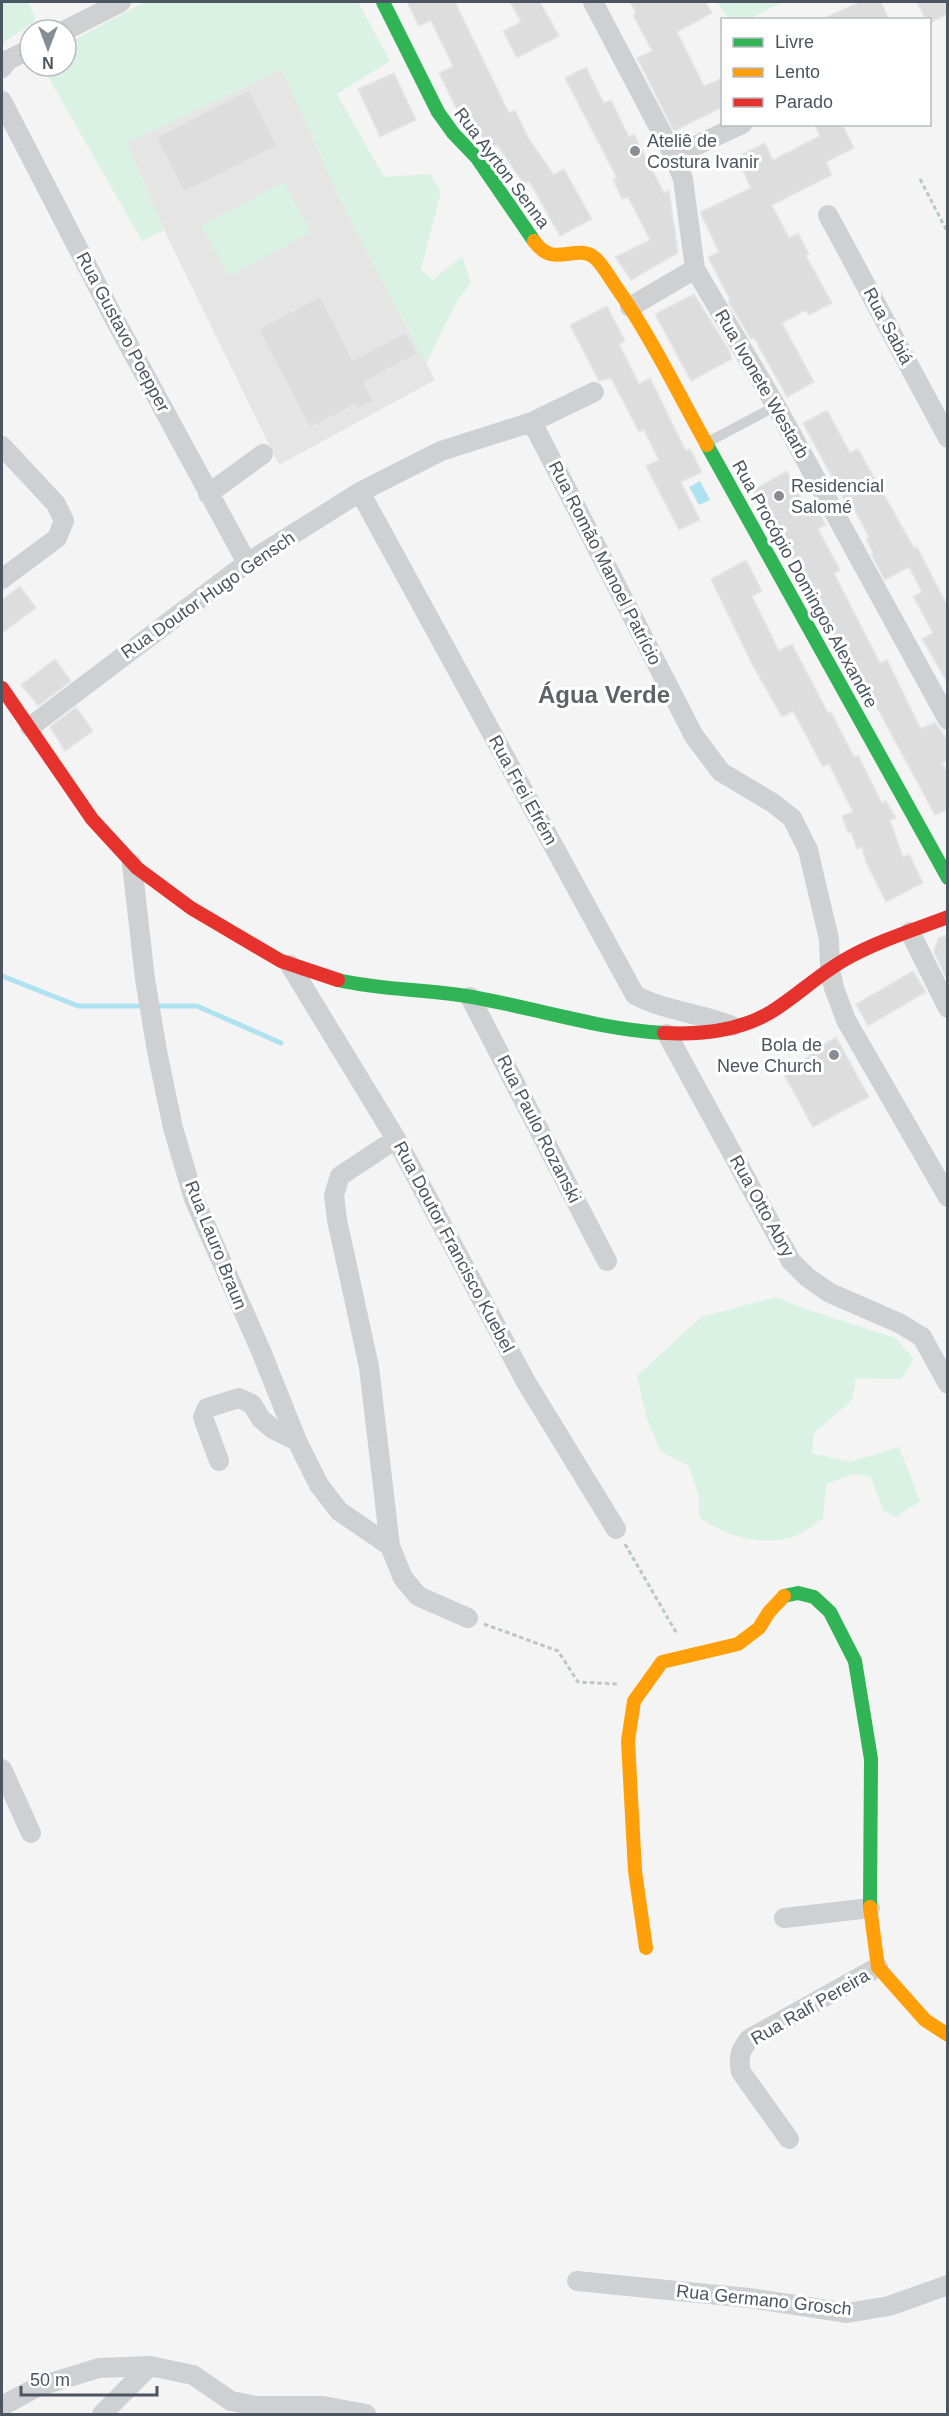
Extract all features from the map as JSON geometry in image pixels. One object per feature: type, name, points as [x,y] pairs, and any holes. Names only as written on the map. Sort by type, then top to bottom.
[{"type":"street","points":[[78,24],[121,2]]},
{"type":"street","name":"Rua Ayrton Senna","points":[[383,2],[438,112],[453,133],[477,158],[540,250],[553,256],[587,254],[596,259],[630,307]]},
{"type":"street","points":[[592,2],[674,156],[683,179],[694,269],[630,307]]},
{"type":"street","points":[[2,68],[8,60],[18,55]]},
{"type":"street","name":"Rua Gustavo Poepper","points":[[2,101],[208,494],[247,563]]},
{"type":"street","points":[[674,156],[738,126]]},
{"type":"street","name":"Rua Sabiá","points":[[828,215],[948,438]]},
{"type":"street","name":"Rua Ivonete Westarb","points":[[694,269],[776,406],[948,720]]},
{"type":"street","name":"Rua Procópio Domingos Alexandre","points":[[630,307],[948,878]]},
{"type":"street","name":"Rua Doutor Hugo Gensch","points":[[30,727],[247,563],[360,492],[441,451],[532,422],[594,392]]},
{"type":"street","name":"Rua Romão Manoel Patrício","points":[[532,422],[694,736],[722,772],[773,802],[792,818],[808,850],[829,939],[830,969],[834,988],[846,1020],[948,1197]]},
{"type":"street","points":[[2,446],[56,504],[64,521],[57,538],[2,579]]},
{"type":"street","points":[[208,494],[263,454]]},
{"type":"street","name":"Rua Frei Efrém","points":[[360,492],[635,995],[650,1004],[709,1017],[734,1027]]},
{"type":"street","points":[[2,688],[82,808],[108,840],[132,864],[199,914],[291,965],[336,980],[372,987],[470,997],[598,1027],[667,1034],[734,1027],[754,1021],[830,969],[865,949],[948,917]]},
{"type":"street","name":"Rua Lauro Braun","points":[[132,864],[145,979],[157,1051],[173,1128],[194,1199],[261,1351],[297,1441],[319,1485],[339,1511],[390,1546]]},
{"type":"street","points":[[910,932],[947,1005]]},
{"type":"street","name":"Rua Doutor Francisco Kuebel","points":[[291,965],[396,1139],[526,1382],[616,1528]]},
{"type":"street","name":"Rua Paulo Rozanski","points":[[470,997],[607,1261]]},
{"type":"street","name":"Rua Otto Abry","points":[[667,1034],[791,1260],[807,1277],[830,1293],[899,1323],[922,1337],[948,1384]]},
{"type":"street","points":[[396,1139],[340,1176],[334,1195],[337,1220],[369,1367],[390,1546],[403,1578],[418,1596],[468,1618]]},
{"type":"street","points":[[219,1461],[203,1417],[207,1408],[238,1398],[252,1404],[261,1419],[273,1429],[297,1441]]},
{"type":"street","points":[[646,1948],[635,1871],[628,1741],[634,1701],[662,1662],[738,1644],[759,1628],[783,1596],[798,1593],[814,1597],[830,1612],[855,1660],[871,1759],[870,1908],[878,1967],[925,2020],[948,2035]]},
{"type":"street","points":[[2,1769],[31,1833]]},
{"type":"street","points":[[784,1918],[870,1908]]},
{"type":"street","name":"Rua Ralf Pereira","points":[[789,2139],[741,2072],[739,2059],[741,2050],[750,2039],[878,1967]]},
{"type":"street","name":"Rua Germano Grosch","points":[[577,2281],[750,2298],[848,2313],[889,2306],[948,2286]]},
{"type":"street","points":[[2,2406],[37,2387],[99,2368],[150,2366],[193,2375],[231,2401],[256,2406],[323,2406],[366,2415]]},
{"type":"street","points":[[102,2415],[150,2366]]},
{"type":"lane","points":[[706,443],[776,406]]},
{"type":"path","points":[[920,179],[948,233]]},
{"type":"path","points":[[616,1528],[689,1654]]},
{"type":"path","points":[[468,1618],[558,1651],[578,1682],[621,1684]]},
{"type":"shaded area","points":[[282,69],[345,210],[435,380],[279,465],[164,230],[127,143]]},
{"type":"green space","points":[[2,2],[28,2],[35,18],[18,18],[18,33],[2,44]]},
{"type":"green space","points":[[145,2],[358,2],[390,61],[337,94],[384,177],[430,174],[441,192],[421,269],[433,280],[462,256],[471,282],[457,301],[426,364],[345,210],[282,69],[127,143],[164,230],[142,241],[49,78],[78,78],[78,38]]},
{"type":"green space","points":[[717,2],[783,2],[751,18],[728,18]]},
{"type":"green space","points":[[283,182],[311,232],[229,276],[201,226]]},
{"type":"green space","points":[[776,1297],[799,1307],[895,1338],[914,1359],[901,1379],[856,1378],[852,1400],[814,1433],[812,1453],[850,1462],[899,1447],[920,1501],[896,1517],[883,1510],[871,1477],[853,1474],[826,1484],[823,1519],[802,1533],[793,1537],[765,1541],[730,1534],[699,1517],[699,1496],[689,1466],[661,1452],[647,1419],[637,1376],[701,1317]]},
{"type":"water","points":[[700,481],[710,500],[699,505],[689,487]]},
{"type":"building","points":[[407,2],[455,2],[509,113],[515,110],[529,139],[554,175],[564,169],[592,219],[560,236],[529,181],[524,184],[497,145],[490,148],[468,110],[459,114],[439,73],[453,66],[431,21],[419,26]]},
{"type":"building","points":[[510,2],[540,2],[559,36],[517,58],[503,31],[521,22]]},
{"type":"building","points":[[630,2],[706,2],[712,13],[677,32],[704,86],[721,79],[721,108],[674,131],[637,58],[652,51],[633,15],[636,13]]},
{"type":"building","points":[[860,2],[881,2],[888,18],[824,18]]},
{"type":"building","points":[[917,2],[948,2],[948,14],[931,22],[931,18],[925,18]]},
{"type":"building","points":[[586,67],[604,103],[611,100],[629,137],[634,134],[664,193],[669,190],[678,253],[631,280],[615,257],[650,240],[628,197],[622,199],[613,179],[617,178],[565,78]]},
{"type":"building","points":[[394,73],[416,120],[380,137],[358,89]]},
{"type":"building","points":[[249,90],[277,146],[184,192],[156,137]]},
{"type":"building","points":[[815,126],[843,126],[854,148],[826,162],[832,175],[772,205],[789,238],[798,233],[809,254],[806,256],[832,303],[809,315],[806,310],[782,323],[814,382],[787,397],[754,338],[751,339],[728,301],[730,300],[708,257],[719,252],[700,212],[751,188],[739,162],[739,156],[765,143],[773,160],[820,136]]},
{"type":"building","points":[[694,294],[729,350],[732,359],[691,381],[655,314]]},
{"type":"building","points":[[320,296],[353,360],[406,332],[417,354],[364,382],[374,401],[358,409],[355,405],[310,428],[258,329]]},
{"type":"building","points":[[607,306],[625,341],[619,344],[639,384],[650,378],[686,451],[690,449],[702,472],[681,482],[700,520],[679,530],[646,466],[659,460],[644,430],[639,432],[611,378],[599,381],[570,325]]},
{"type":"building","points":[[827,410],[850,453],[858,449],[914,548],[917,547],[948,607],[948,684],[922,639],[933,633],[913,596],[922,592],[909,567],[885,580],[871,554],[873,553],[866,539],[869,537],[851,503],[847,505],[803,423]]},
{"type":"building","points":[[787,471],[811,516],[818,512],[826,525],[818,529],[840,570],[834,573],[880,663],[887,660],[921,729],[935,722],[948,741],[948,760],[942,763],[948,774],[948,809],[935,815],[875,704],[872,706],[821,609],[753,490]]},
{"type":"building","points":[[746,560],[762,591],[752,596],[779,651],[792,644],[854,757],[858,755],[882,803],[886,801],[896,818],[890,820],[903,857],[909,854],[923,883],[886,902],[866,862],[862,847],[857,849],[851,832],[848,833],[842,816],[853,812],[829,764],[823,767],[793,711],[782,717],[751,662],[711,579]]},
{"type":"building","points":[[20,586],[36,608],[2,633],[2,600]]},
{"type":"building","points":[[55,659],[71,681],[38,706],[21,685]]},
{"type":"building","points":[[76,707],[93,731],[65,751],[50,727]]},
{"type":"building","points":[[948,935],[947,980],[934,952],[938,938]]},
{"type":"building","points":[[913,971],[926,992],[868,1026],[856,1004]]},
{"type":"building","points":[[836,1037],[869,1097],[813,1127],[782,1071],[810,1056],[808,1053]]},
{"type":"waterway","points":[[2,976],[78,1006],[146,1006]]},
{"type":"waterway","points":[[155,1006],[197,1006],[281,1043]]},
{"type":"traffic: fast","points":[[383,2],[438,112],[453,133],[477,158],[534,241]]},
{"type":"traffic: fast","points":[[707,445],[948,878]]},
{"type":"traffic: fast","points":[[338,980],[370,986],[466,996],[614,1027],[664,1033]]},
{"type":"traffic: fast","points":[[784,1596],[798,1593],[814,1597],[830,1612],[855,1661],[871,1759],[870,1907]]},
{"type":"traffic: slow","points":[[534,241],[549,254],[588,254],[598,261],[641,326],[707,445]]},
{"type":"traffic: slow","points":[[646,1948],[635,1871],[628,1741],[634,1701],[662,1662],[738,1644],[759,1628],[769,1612],[784,1596]]},
{"type":"traffic: slow","points":[[870,1907],[878,1967],[925,2020],[948,2035]]},
{"type":"traffic: jam","points":[[2,688],[92,819],[137,868],[191,908],[281,961],[338,980]]},
{"type":"traffic: jam","points":[[664,1033],[719,1030],[746,1024],[781,1006],[846,959],[883,941],[948,917]]},
{"type":"place","name":"Ateliê de Costura Ivanir","points":[[635,151]]},
{"type":"place","name":"Residencial Salomé","points":[[779,496]]},
{"type":"place","name":"Bola de Neve Church","points":[[834,1055]]},
{"type":"district","name":"Água Verde","points":[[604,695]]}]
